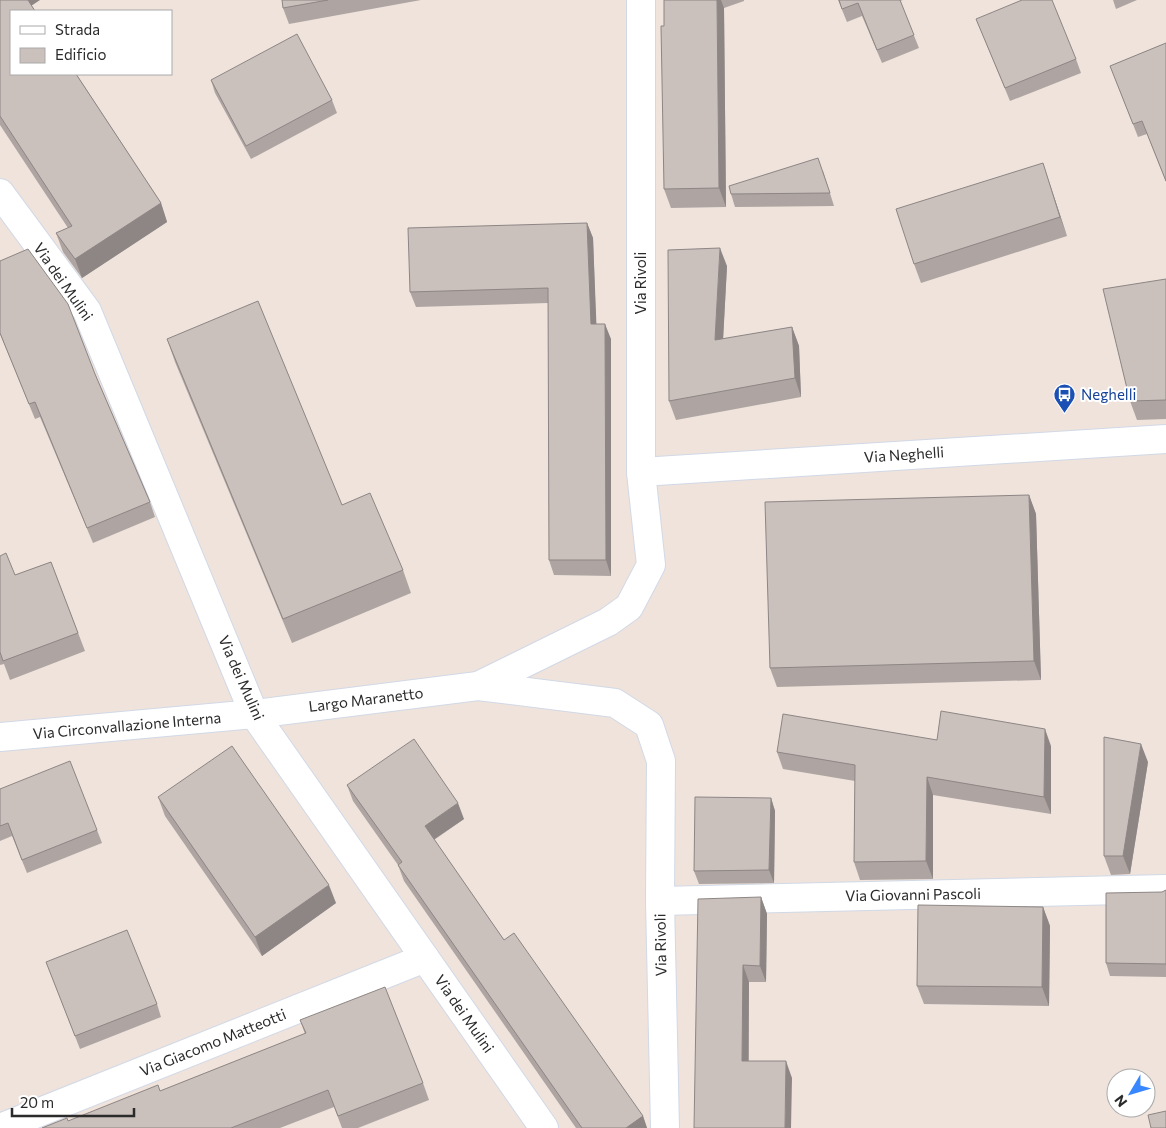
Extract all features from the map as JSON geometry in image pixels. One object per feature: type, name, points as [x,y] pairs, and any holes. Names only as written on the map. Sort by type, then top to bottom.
[{"type":"street","name":"Via Rivoli","points":[[641,0],[641,472],[651,566]]},
{"type":"street","name":"Via dei Mulini","points":[[0,194],[87,311],[254,714],[544,1128]]},
{"type":"street","name":"Via Neghelli","points":[[641,472],[1166,438]]},
{"type":"street","name":"Largo Maranetto","points":[[478,686],[608,622],[629,606],[651,566]]},
{"type":"street","name":"Largo Maranetto","points":[[254,714],[478,686],[615,703],[649,725],[661,761]]},
{"type":"street","name":"Via Circonvallazione Interna","points":[[2,738],[254,714]]},
{"type":"street","name":"Via Rivoli","points":[[661,761],[660,902],[665,1128]]},
{"type":"street","name":"Via Giovanni Pascoli","points":[[660,902],[1166,889]]},
{"type":"street","name":"Via Giacomo Matteotti","points":[[0,1128],[425,958]]},
{"type":"building","points":[[0,0],[28,0],[34,10],[10,10],[10,75],[77,75],[161,203],[75,259],[56,233],[72,226],[0,116]]},
{"type":"building","points":[[282,0],[328,0],[283,8]]},
{"type":"building","points":[[664,0],[717,0],[719,188],[664,189],[661,26],[664,26]]},
{"type":"building","points":[[839,0],[900,0],[914,35],[877,50],[858,3],[842,9]]},
{"type":"building","points":[[1022,0],[1052,0],[1076,59],[1005,88],[976,19]]},
{"type":"building","points":[[297,34],[332,100],[246,146],[211,80]]},
{"type":"building","points":[[1166,43],[1166,181],[1142,121],[1133,124],[1110,66]]},
{"type":"building","points":[[818,158],[830,193],[731,194],[729,186]]},
{"type":"building","points":[[1043,163],[1060,217],[914,264],[896,209]]},
{"type":"building","points":[[587,223],[591,324],[605,324],[606,560],[549,560],[548,288],[410,292],[408,228]]},
{"type":"building","points":[[720,248],[715,340],[792,327],[795,378],[669,401],[668,250]]},
{"type":"building","points":[[28,249],[68,304],[95,374],[150,502],[87,528],[35,402],[29,404],[0,333],[0,261]]},
{"type":"building","points":[[1166,279],[1166,400],[1130,401],[1103,289]]},
{"type":"building","points":[[258,301],[342,505],[370,493],[403,570],[283,619],[167,339]]},
{"type":"building","points":[[1029,495],[1034,661],[770,668],[765,502]]},
{"type":"building","points":[[6,553],[15,575],[51,562],[78,633],[3,661],[0,652],[0,556]]},
{"type":"building","points":[[941,711],[1045,729],[1044,797],[927,777],[926,861],[854,862],[855,765],[777,752],[783,714],[937,740]]},
{"type":"building","points":[[1104,737],[1141,744],[1123,856],[1104,856]]},
{"type":"building","points":[[414,739],[458,803],[425,826],[504,940],[514,933],[643,1116],[626,1128],[582,1128],[398,865],[402,862],[347,785]]},
{"type":"building","points":[[232,746],[329,885],[255,937],[158,797]]},
{"type":"building","points":[[70,761],[97,830],[22,860],[8,823],[0,826],[0,789]]},
{"type":"building","points":[[695,797],[771,798],[769,870],[694,871]]},
{"type":"building","points":[[1166,890],[1166,964],[1106,963],[1106,893],[1162,892]]},
{"type":"building","points":[[761,897],[760,966],[743,965],[742,1061],[786,1061],[785,1128],[694,1128],[698,899]]},
{"type":"building","points":[[918,905],[1043,907],[1042,987],[917,986]]},
{"type":"building","points":[[127,930],[157,1004],[75,1036],[46,962]]},
{"type":"building","points":[[385,987],[423,1083],[338,1116],[328,1090],[231,1128],[42,1128],[67,1118],[68,1121],[158,1085],[160,1091],[306,1033],[300,1020]]},
{"type":"building","points":[[1166,1111],[1166,1128],[1151,1128],[1149,1118],[1156,1118],[1156,1113]]},
{"type":"place","name":"Neghelli","points":[[1065,414]]}]
